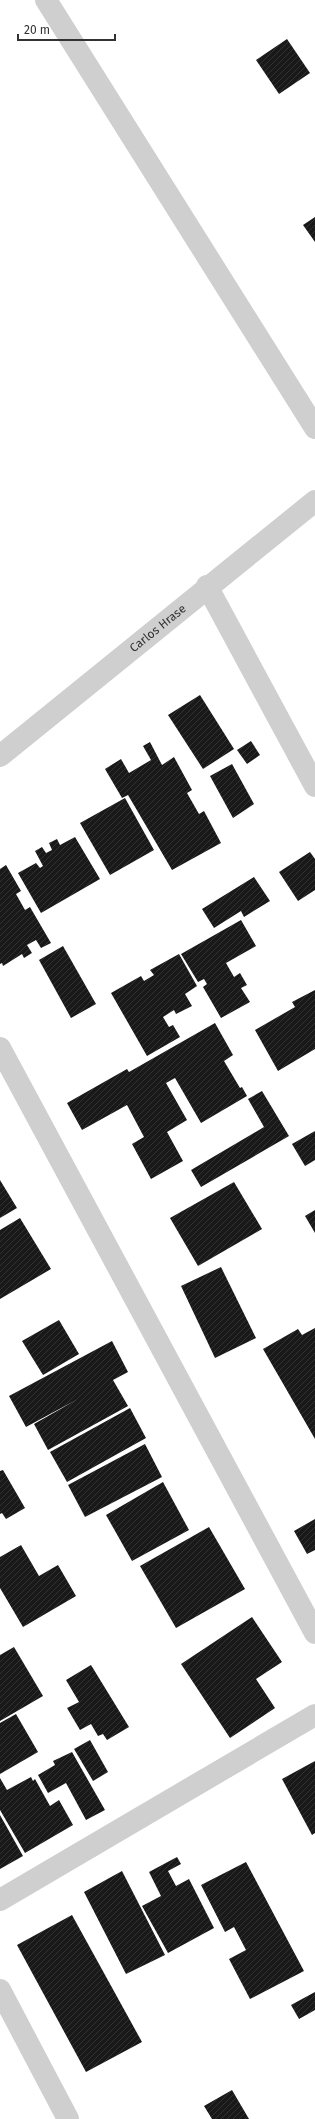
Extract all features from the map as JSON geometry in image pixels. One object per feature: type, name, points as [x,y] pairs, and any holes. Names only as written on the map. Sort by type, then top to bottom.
[{"type":"street","points":[[46,0],[315,428]]},
{"type":"street","name":"Carlos Hrase","points":[[0,756],[207,586],[315,501]]},
{"type":"street","points":[[207,586],[315,786]]},
{"type":"street","points":[[0,1048],[315,1633]]},
{"type":"street","points":[[0,1900],[315,1715]]},
{"type":"street","points":[[0,1990],[68,2119]]},
{"type":"building","points":[[287,39],[310,73],[279,94],[256,60]]},
{"type":"building","points":[[315,217],[315,242],[303,225]]},
{"type":"building","points":[[200,695],[234,749],[203,769],[168,715]]},
{"type":"building","points":[[251,741],[260,755],[247,764],[237,750]]},
{"type":"building","points":[[150,742],[162,765],[174,757],[192,790],[187,793],[199,814],[204,811],[221,843],[172,870],[128,795],[122,798],[105,769],[121,759],[129,773],[151,760],[143,746]]},
{"type":"building","points":[[232,764],[254,804],[233,818],[210,776]]},
{"type":"building","points":[[125,798],[154,850],[110,875],[80,823]]},
{"type":"building","points":[[75,837],[100,879],[41,913],[18,873],[36,863],[40,868],[43,866],[35,851],[42,847],[46,853],[52,850],[49,843],[57,839],[60,845]]},
{"type":"building","points":[[310,852],[315,859],[315,890],[298,901],[279,872]]},
{"type":"building","points":[[6,865],[21,891],[16,894],[25,910],[30,907],[51,943],[41,948],[36,940],[27,945],[32,953],[24,958],[22,954],[3,966],[2,963],[0,964],[0,869]]},
{"type":"building","points":[[254,877],[270,901],[244,917],[241,911],[214,928],[202,909]]},
{"type":"building","points":[[241,920],[256,946],[226,963],[234,977],[240,973],[247,985],[241,988],[250,1002],[221,1018],[203,987],[207,984],[204,979],[198,982],[181,954]]},
{"type":"building","points":[[63,946],[96,1004],[71,1018],[39,960]]},
{"type":"building","points":[[179,954],[197,986],[185,994],[192,1006],[176,1014],[174,1010],[163,1017],[169,1027],[173,1025],[180,1037],[147,1056],[111,993],[141,976],[144,981],[154,975],[150,970]]},
{"type":"building","points":[[315,990],[315,1049],[278,1071],[255,1030],[295,1007],[292,1002]]},
{"type":"building","points":[[215,1023],[233,1055],[224,1061],[240,1088],[242,1087],[247,1096],[201,1123],[175,1078],[166,1083],[187,1120],[167,1132],[183,1161],[151,1179],[132,1144],[144,1137],[127,1105],[82,1130],[67,1103],[127,1069],[129,1072]]},
{"type":"building","points":[[262,1091],[289,1136],[201,1187],[191,1170],[264,1127],[248,1099]]},
{"type":"building","points":[[315,1131],[315,1160],[305,1166],[292,1144]]},
{"type":"building","points":[[0,1180],[17,1208],[0,1218]]},
{"type":"building","points":[[234,1182],[262,1229],[198,1266],[170,1218]]},
{"type":"building","points":[[315,1210],[315,1233],[305,1216]]},
{"type":"building","points":[[20,1218],[51,1269],[0,1299],[0,1230]]},
{"type":"building","points":[[221,1267],[256,1338],[215,1358],[181,1286]]},
{"type":"building","points":[[59,1320],[79,1354],[43,1375],[22,1341]]},
{"type":"building","points":[[315,1328],[315,1439],[263,1349],[298,1329],[302,1335]]},
{"type":"building","points":[[112,1341],[128,1372],[113,1380],[128,1406],[48,1450],[34,1424],[78,1399],[26,1427],[9,1396]]},
{"type":"building","points":[[130,1408],[146,1438],[67,1482],[50,1452]]},
{"type":"building","points":[[145,1444],[162,1477],[85,1517],[68,1485]]},
{"type":"building","points":[[3,1470],[25,1508],[6,1519],[2,1513],[0,1514],[0,1471]]},
{"type":"building","points":[[163,1482],[189,1530],[132,1561],[106,1515]]},
{"type":"building","points":[[315,1519],[315,1550],[307,1554],[294,1531]]},
{"type":"building","points":[[209,1527],[245,1589],[176,1628],[140,1566]]},
{"type":"building","points":[[21,1545],[39,1576],[58,1565],[76,1596],[23,1627],[0,1588],[0,1557]]},
{"type":"building","points":[[252,1617],[282,1662],[256,1679],[275,1708],[230,1738],[181,1664]]},
{"type":"building","points":[[14,1647],[43,1696],[0,1721],[0,1655]]},
{"type":"building","points":[[91,1665],[129,1727],[107,1740],[103,1734],[98,1736],[91,1724],[80,1730],[67,1708],[79,1702],[66,1680]]},
{"type":"building","points":[[16,1714],[38,1752],[0,1774],[0,1723]]},
{"type":"building","points":[[90,1740],[108,1772],[93,1781],[74,1749]]},
{"type":"building","points":[[72,1752],[105,1810],[86,1820],[66,1783],[48,1793],[38,1775],[55,1765],[53,1761]]},
{"type":"building","points":[[315,1761],[315,1833],[312,1835],[282,1779]]},
{"type":"building","points":[[31,1777],[33,1781],[35,1779],[50,1806],[59,1800],[73,1825],[25,1853],[0,1810],[0,1778],[7,1790]]},
{"type":"building","points":[[0,1815],[23,1856],[0,1869]]},
{"type":"building","points":[[177,1857],[181,1864],[168,1871],[176,1886],[189,1879],[214,1928],[168,1953],[142,1906],[161,1896],[149,1872]]},
{"type":"building","points":[[246,1862],[304,1971],[250,1999],[229,1959],[246,1950],[234,1927],[225,1932],[201,1885]]},
{"type":"building","points":[[122,1871],[165,1955],[126,1974],[84,1892]]},
{"type":"building","points":[[72,1915],[142,2042],[86,2072],[17,1945]]},
{"type":"building","points":[[315,1992],[315,2010],[299,2019],[291,2005]]},
{"type":"building","points":[[232,2090],[249,2119],[212,2119],[204,2106]]}]
